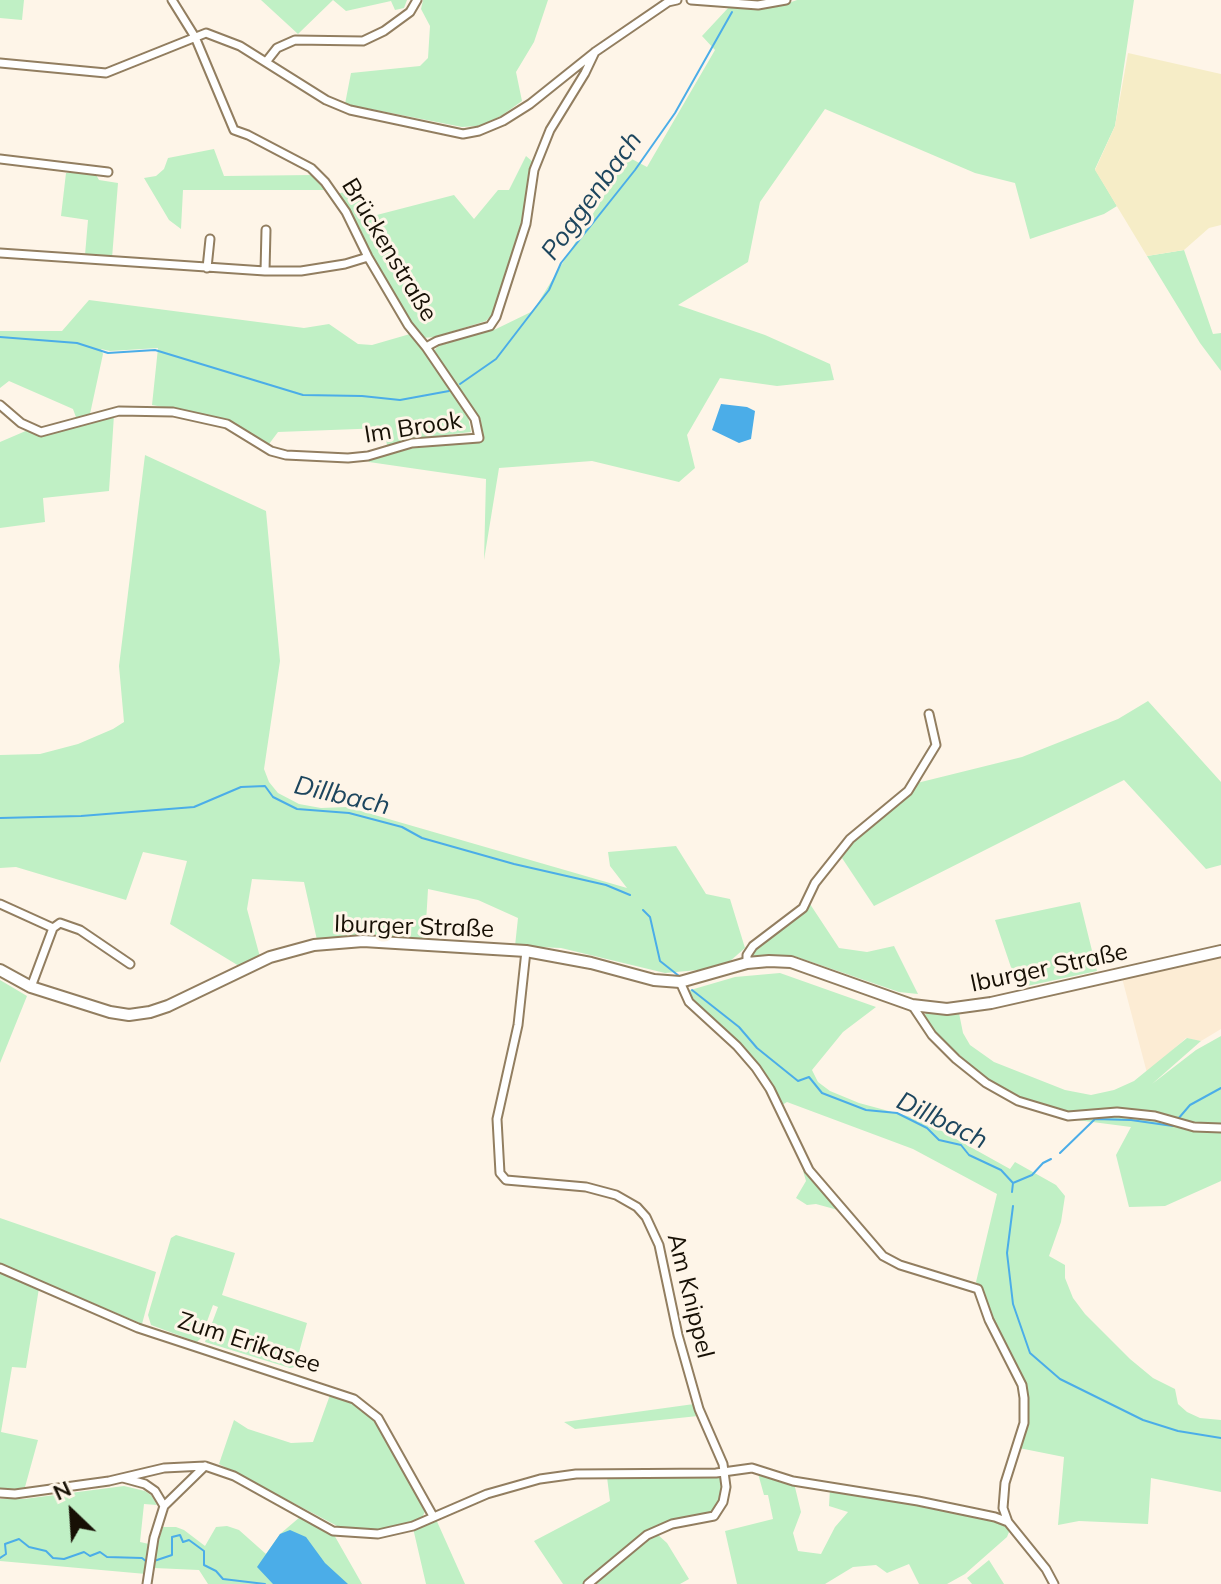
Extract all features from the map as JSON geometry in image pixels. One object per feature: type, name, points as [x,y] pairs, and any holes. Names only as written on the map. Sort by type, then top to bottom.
[{"type":"main road","name":"Iburger Straße","points":[[0,970],[31,987],[129,1015],[168,1006],[250,966],[314,945],[363,941],[526,951],[591,963],[654,980],[680,982],[747,963],[791,962],[912,1005],[947,1009],[991,1003],[1221,951]]},
{"type":"street","name":"Brückenstraße","points":[[172,0],[195,37],[234,130],[311,168],[325,182],[346,212],[408,325],[426,347]]},
{"type":"street","points":[[266,62],[277,48],[295,40],[363,41],[384,31],[410,12],[417,0]]},
{"type":"street","points":[[0,63],[106,73],[206,33],[226,40],[326,100],[350,110],[463,134],[479,131],[517,112],[595,52],[668,2],[677,0]]},
{"type":"street","points":[[691,0],[758,5],[786,0]]},
{"type":"street","points":[[426,347],[490,326],[496,317],[526,224],[534,170],[550,130],[595,52]]},
{"type":"street","points":[[0,159],[108,172]]},
{"type":"street","points":[[265,271],[266,230]]},
{"type":"street","points":[[207,268],[210,239]]},
{"type":"street","points":[[0,253],[265,271],[301,271],[368,257]]},
{"type":"street","name":"Im Brook","points":[[0,405],[21,423],[41,432],[119,411],[173,412],[227,424],[271,451],[286,455],[348,458],[368,456],[412,443],[479,438],[475,419],[426,347]]},
{"type":"street","points":[[747,963],[747,955],[753,946],[803,908],[815,883],[850,839],[908,791],[936,745],[929,714]]},
{"type":"street","points":[[0,904],[53,928]]},
{"type":"street","points":[[31,987],[53,928],[60,923],[80,930],[130,964]]},
{"type":"street","name":"Am Knippel","points":[[526,951],[518,1025],[497,1119],[500,1173],[506,1180],[586,1187],[616,1195],[637,1207],[646,1217],[664,1264],[678,1335],[699,1409],[724,1471],[725,1496],[714,1516],[672,1524],[647,1535],[588,1584]]},
{"type":"street","points":[[680,982],[689,1002],[756,1068],[770,1089],[809,1170],[883,1256],[900,1265],[978,1289],[989,1320],[1022,1385],[1024,1398],[1024,1423],[1002,1498],[1008,1522],[1046,1569],[1054,1584]]},
{"type":"street","points":[[912,1005],[932,1035],[956,1059],[986,1083],[1018,1101],[1068,1116],[1117,1112],[1155,1116],[1194,1127],[1221,1128]]},
{"type":"street","name":"Zum Erikasee","points":[[0,1268],[138,1328],[354,1399],[378,1418],[433,1516]]},
{"type":"street","points":[[0,1493],[46,1490],[164,1468],[205,1466],[234,1476],[333,1531],[378,1534],[396,1531],[487,1494],[558,1476],[752,1468],[793,1481],[918,1501],[1008,1522]]},
{"type":"street","points":[[147,1584],[164,1506],[205,1466]]},
{"type":"street","points":[[121,1478],[145,1484],[155,1491],[164,1506]]},
{"type":"shaded area","points":[[1221,955],[1221,1029],[1201,1041],[1186,1038],[1147,1073],[1122,978]]},
{"type":"green space","points":[[0,0],[24,0],[22,20],[0,18]]},
{"type":"green space","points":[[261,0],[333,0],[298,34]]},
{"type":"green space","points":[[333,0],[407,0],[404,8],[395,10],[391,1],[346,11]]},
{"type":"green space","points":[[423,0],[548,0],[534,42],[516,72],[522,101],[501,116],[479,126],[462,127],[345,104],[351,73],[420,66],[428,58],[430,26],[421,9]]},
{"type":"green space","points":[[797,0],[1134,0],[1115,126],[1095,169],[1117,206],[1104,214],[1030,239],[1015,183],[975,173],[825,109],[760,202],[748,262],[678,305],[765,335],[830,364],[834,380],[777,386],[720,378],[687,435],[695,468],[679,482],[592,461],[499,468],[484,560],[486,479],[368,460],[413,448],[482,441],[481,420],[434,351],[438,346],[496,329],[533,311],[628,157],[647,167],[715,50],[702,36],[729,7],[777,7]]},
{"type":"green space","points":[[214,149],[224,176],[313,175],[326,190],[183,190],[181,229],[169,220],[144,178],[156,176],[164,169],[168,158]]},
{"type":"green space","points":[[526,156],[533,162],[529,170],[522,223],[494,312],[486,321],[423,338],[366,249],[336,194],[358,189],[369,217],[454,195],[474,219],[498,190],[509,190]]},
{"type":"green space","points":[[66,173],[95,173],[99,180],[118,183],[112,258],[85,255],[88,220],[61,216]]},
{"type":"green space","points":[[1184,250],[1213,334],[1221,333],[1221,371],[1200,343],[1147,256]]},
{"type":"green space","points":[[89,300],[304,328],[329,324],[358,344],[372,345],[410,334],[424,349],[468,417],[471,432],[387,445],[384,428],[278,432],[269,444],[228,419],[152,405],[158,348],[101,349],[103,354],[90,414],[77,420],[73,409],[9,381],[0,388],[0,331],[62,331]]},
{"type":"green space","points":[[114,415],[109,491],[43,498],[45,522],[0,528],[0,442],[28,430],[41,434],[54,433]]},
{"type":"green space","points":[[145,455],[266,511],[280,661],[264,769],[278,793],[299,804],[321,808],[347,807],[627,888],[610,866],[608,852],[676,846],[706,894],[730,899],[745,948],[729,962],[709,969],[665,973],[561,948],[515,946],[518,918],[478,900],[428,889],[425,940],[362,936],[317,940],[304,882],[252,879],[247,909],[260,957],[239,966],[170,924],[187,861],[143,852],[126,900],[16,867],[0,868],[0,755],[40,754],[78,744],[124,722],[119,666]]},
{"type":"green space","points":[[1148,701],[1221,782],[1221,865],[1206,869],[1124,780],[874,906],[842,858],[854,841],[912,793],[917,783],[1022,757],[1118,719]]},
{"type":"green space","points":[[1080,902],[1097,971],[1018,988],[995,920]]},
{"type":"green space","points":[[810,904],[839,948],[867,952],[894,946],[918,994],[899,992],[794,956],[752,958],[756,948],[798,918]]},
{"type":"green space","points":[[780,973],[876,1007],[843,1032],[812,1070],[818,1082],[830,1091],[859,1103],[922,1120],[1010,1169],[1015,1162],[1056,1185],[1065,1196],[1061,1222],[1049,1256],[1065,1265],[1065,1278],[1073,1298],[1085,1314],[1130,1359],[1153,1378],[1175,1389],[1178,1404],[1187,1412],[1200,1418],[1221,1420],[1221,1492],[1151,1478],[1148,1524],[1079,1521],[1058,1525],[1064,1457],[1019,1448],[1029,1421],[1024,1381],[991,1319],[983,1289],[976,1282],[997,1194],[913,1149],[787,1102],[782,1105],[760,1065],[690,998],[687,991],[735,977]]},
{"type":"green space","points":[[0,980],[27,996],[0,1063]]},
{"type":"green space","points":[[926,1013],[959,1013],[963,1033],[970,1045],[994,1062],[1065,1090],[1091,1095],[1134,1081],[1187,1038],[1201,1041],[1152,1084],[1196,1050],[1221,1036],[1221,1126],[1195,1124],[1173,1116],[1151,1114],[1153,1118],[1189,1131],[1221,1131],[1221,1181],[1165,1206],[1129,1207],[1116,1155],[1131,1127],[1077,1120],[1108,1114],[1113,1109],[1068,1112],[1021,1097],[989,1081],[936,1034],[924,1017]]},
{"type":"green space","points":[[800,1160],[838,1210],[816,1204],[807,1205],[796,1198],[806,1181]]},
{"type":"green space","points":[[0,1218],[156,1272],[142,1324],[0,1263]]},
{"type":"green space","points":[[176,1235],[235,1253],[222,1295],[307,1323],[295,1367],[205,1342],[218,1307],[213,1305],[197,1342],[151,1325],[148,1315],[171,1238]]},
{"type":"green space","points":[[0,1271],[39,1288],[26,1368],[12,1367],[1,1432],[38,1440],[25,1487],[13,1490],[0,1489]]},
{"type":"green space","points":[[330,1395],[359,1406],[378,1424],[426,1509],[422,1518],[378,1531],[341,1528],[219,1464],[234,1420],[248,1429],[291,1443],[313,1442]]},
{"type":"green space","points":[[694,1404],[698,1416],[575,1429],[564,1422]]},
{"type":"green space","points":[[757,1470],[794,1483],[801,1512],[793,1533],[798,1551],[821,1554],[835,1527],[848,1512],[829,1506],[830,1489],[987,1517],[1002,1523],[1009,1532],[965,1574],[947,1584],[919,1584],[909,1564],[887,1573],[876,1565],[853,1567],[825,1584],[737,1584],[725,1531],[773,1519],[768,1495],[764,1495]]},
{"type":"green space","points":[[716,1475],[722,1480],[723,1487],[720,1503],[711,1514],[645,1534],[584,1584],[563,1584],[534,1541],[610,1501],[607,1477]]},
{"type":"green space","points":[[124,1486],[145,1491],[157,1505],[144,1504],[140,1542],[149,1544],[146,1574],[0,1561],[0,1499],[24,1499]]},
{"type":"green space","points":[[300,1517],[333,1533],[362,1584],[208,1584],[199,1570],[154,1568],[154,1556],[163,1527],[184,1530],[205,1546],[216,1527],[227,1526],[239,1530],[266,1554],[280,1534]]},
{"type":"green space","points":[[435,1517],[465,1584],[426,1584],[413,1528]]},
{"type":"green space","points":[[657,1534],[667,1543],[689,1579],[680,1584],[593,1584],[642,1542]]},
{"type":"green space","points":[[989,1560],[1004,1584],[972,1584],[967,1578]]},
{"type":"sand","points":[[1128,53],[1221,74],[1221,225],[1209,228],[1184,250],[1147,256],[1095,170],[1115,126]]},
{"type":"water","points":[[721,404],[755,411],[751,439],[739,443],[712,430]]},
{"type":"water","points":[[290,1530],[306,1537],[325,1563],[348,1584],[273,1584],[257,1567],[280,1534]]},
{"type":"waterway","name":"Poggenbach","points":[[460,384],[496,359],[549,290],[561,263],[635,170],[675,113],[732,12]]},
{"type":"waterway","name":"Poggenbach","points":[[0,337],[77,343],[108,353],[155,350],[303,395],[400,400],[449,391]]},
{"type":"waterway","name":"Dillbach","points":[[0,818],[81,816],[194,807],[241,787],[265,786],[273,797],[297,809],[349,813],[402,827],[422,838],[514,864],[606,885],[630,895]]},
{"type":"waterway","name":"Dillbach","points":[[643,910],[650,917],[660,961],[679,976]]},
{"type":"waterway","name":"Dillbach","points":[[692,990],[739,1027],[757,1048],[798,1081],[809,1077],[822,1093],[866,1110],[897,1113],[927,1128],[939,1140],[961,1145],[969,1155],[1001,1170],[1013,1183],[1012,1192]]},
{"type":"waterway","points":[[1178,1119],[1190,1105],[1221,1088]]},
{"type":"waterway","points":[[1060,1153],[1095,1119],[1173,1126]]},
{"type":"waterway","points":[[1013,1183],[1032,1175],[1051,1159]]},
{"type":"waterway","name":"Dillbach","points":[[1013,1206],[1007,1253],[1013,1304],[1030,1353],[1060,1379],[1143,1420],[1178,1431],[1221,1438]]},
{"type":"waterway","points":[[154,1561],[172,1555],[172,1537],[180,1535],[183,1542],[189,1540],[204,1551],[204,1565],[223,1579],[265,1584]]},
{"type":"waterway","points":[[0,1558],[6,1554],[5,1544],[19,1539],[29,1547],[46,1551],[53,1558],[64,1559],[84,1552],[90,1556],[100,1552],[107,1557],[142,1558],[147,1562]]}]
